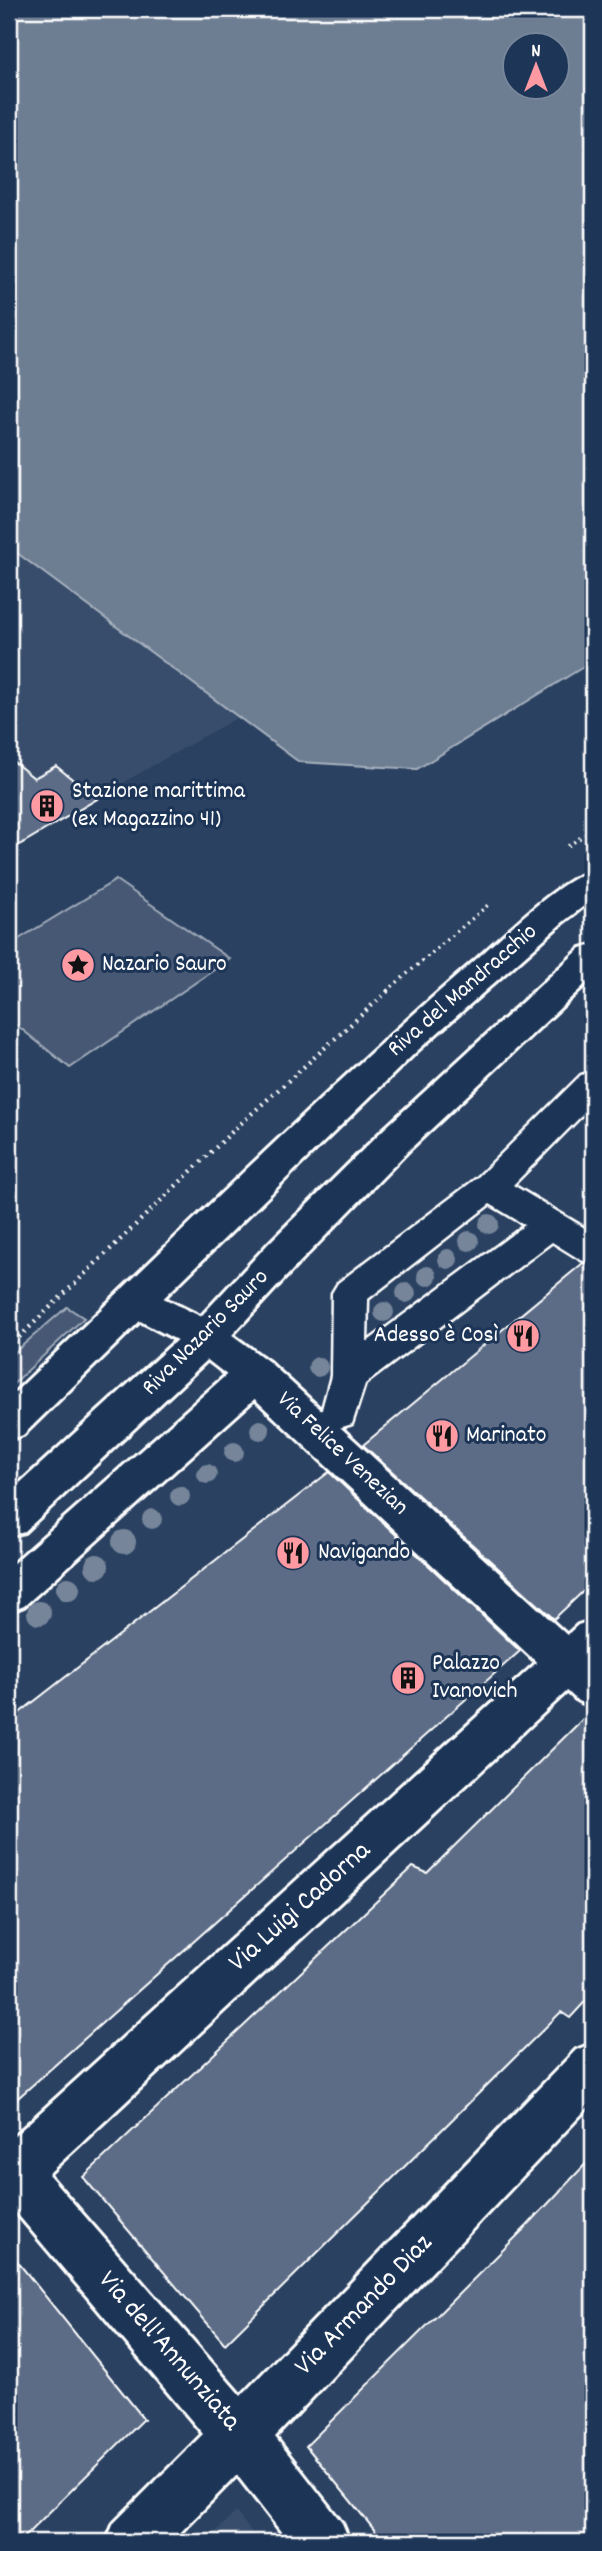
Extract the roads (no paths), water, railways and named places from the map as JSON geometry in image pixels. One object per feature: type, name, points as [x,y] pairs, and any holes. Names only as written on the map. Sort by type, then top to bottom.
[{"type":"street","name":"Riva del Mandracchio","points":[[137,1301],[337,1104],[404,1042],[551,914],[593,883]]},
{"type":"street","name":"Riva Nazario Sauro","points":[[9,1519],[206,1337],[283,1254],[397,1139],[593,957]]},
{"type":"street","points":[[340,1413],[349,1376],[337,1285],[488,1187],[593,1084]]},
{"type":"street","points":[[488,1187],[593,1250]]},
{"type":"street","points":[[349,1376],[551,1224]]},
{"type":"street","points":[[9,1423],[137,1301]]},
{"type":"street","name":"Via Felice Venezian","points":[[137,1301],[206,1337],[255,1374],[585,1663]]},
{"type":"street","points":[[9,1593],[255,1374]]},
{"type":"street","name":"Via Luigi Cadorna","points":[[10,2171],[585,1663]]},
{"type":"street","name":"Via Armando Diaz","points":[[133,2542],[240,2436],[593,2067]]},
{"type":"street","name":"Via dell'Annunziata","points":[[10,2171],[240,2436],[323,2542]]},
{"type":"place","name":"Stazione marittima (ex Magazzino 41)","points":[[47,806]]},
{"type":"place","name":"Nazario Sauro","points":[[78,965]]},
{"type":"place","name":"Adesso è Così","points":[[523,1336]]},
{"type":"place","name":"Marinato","points":[[442,1436]]},
{"type":"place","name":"Navigando","points":[[293,1553]]},
{"type":"place","name":"Palazzo Ivanovich","points":[[408,1678]]}]
